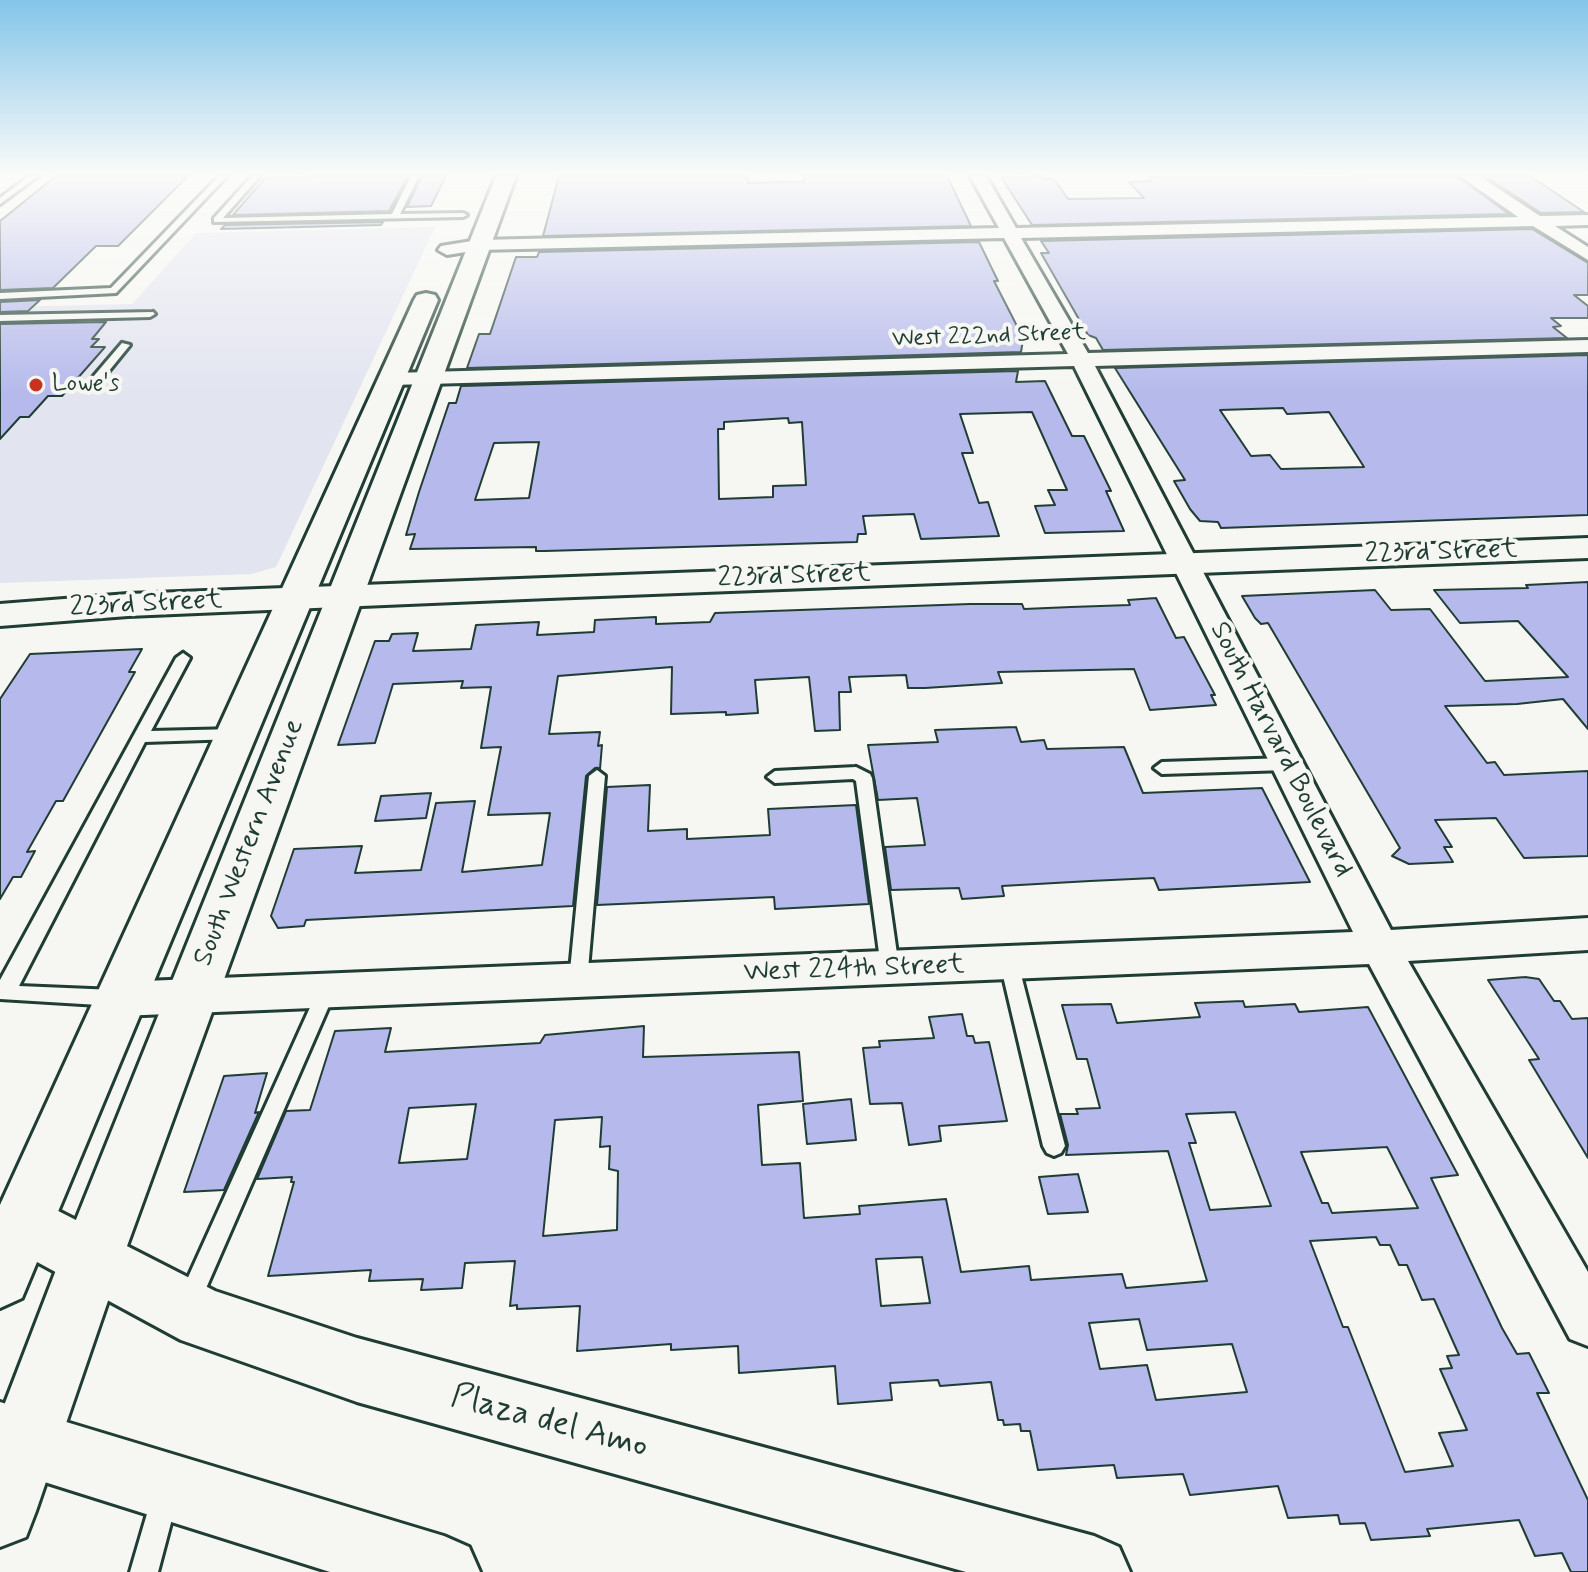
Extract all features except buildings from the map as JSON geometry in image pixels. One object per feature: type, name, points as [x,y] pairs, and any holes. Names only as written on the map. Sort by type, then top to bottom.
[{"type":"main road","name":"South Western Avenue","points":[[0,1511],[13,1438],[92,1257],[476,249]]},
{"type":"main road","name":"South Western Avenue","points":[[12,1249],[293,600],[341,500],[447,250]]},
{"type":"main road","name":"223rd Street","points":[[3,618],[128,605],[1588,548]]},
{"type":"street","points":[[447,250],[451,249]]},
{"type":"street","name":"South Harvard Boulevard","points":[[1021,249],[1082,361],[1380,947],[1588,1321]]},
{"type":"street","name":"West 222nd Street","points":[[392,379],[1588,346]]},
{"type":"street","name":"West 224th Street","points":[[120,999],[1380,947],[1588,934]]},
{"type":"street","name":"Plaza del Amo","points":[[12,1249],[92,1257],[203,1318],[357,1370],[1094,1572]]},
{"type":"street","points":[[13,1438],[168,1486],[342,1551],[444,1572]]},
{"type":"lane","points":[[0,296],[113,291],[153,249]]},
{"type":"lane","points":[[0,318],[150,314]]},
{"type":"lane","points":[[91,386],[125,345]]},
{"type":"lane","points":[[120,999],[2,990],[183,658]]},
{"type":"lane","points":[[140,737],[236,734]]},
{"type":"lane","points":[[1162,768],[1286,764]]},
{"type":"lane","points":[[775,777],[856,773],[864,778],[890,968]]},
{"type":"lane","points":[[578,981],[597,776]]},
{"type":"lane","points":[[1009,963],[1054,1146]]},
{"type":"lane","points":[[185,1308],[326,992]]},
{"type":"lane","points":[[144,1572],[168,1486]]},
{"type":"shaded area","points":[[181,249],[425,249],[276,567],[251,574],[0,583],[0,307],[132,304]]},
{"type":"place","name":"Lowe's","points":[[36,385]]}]
